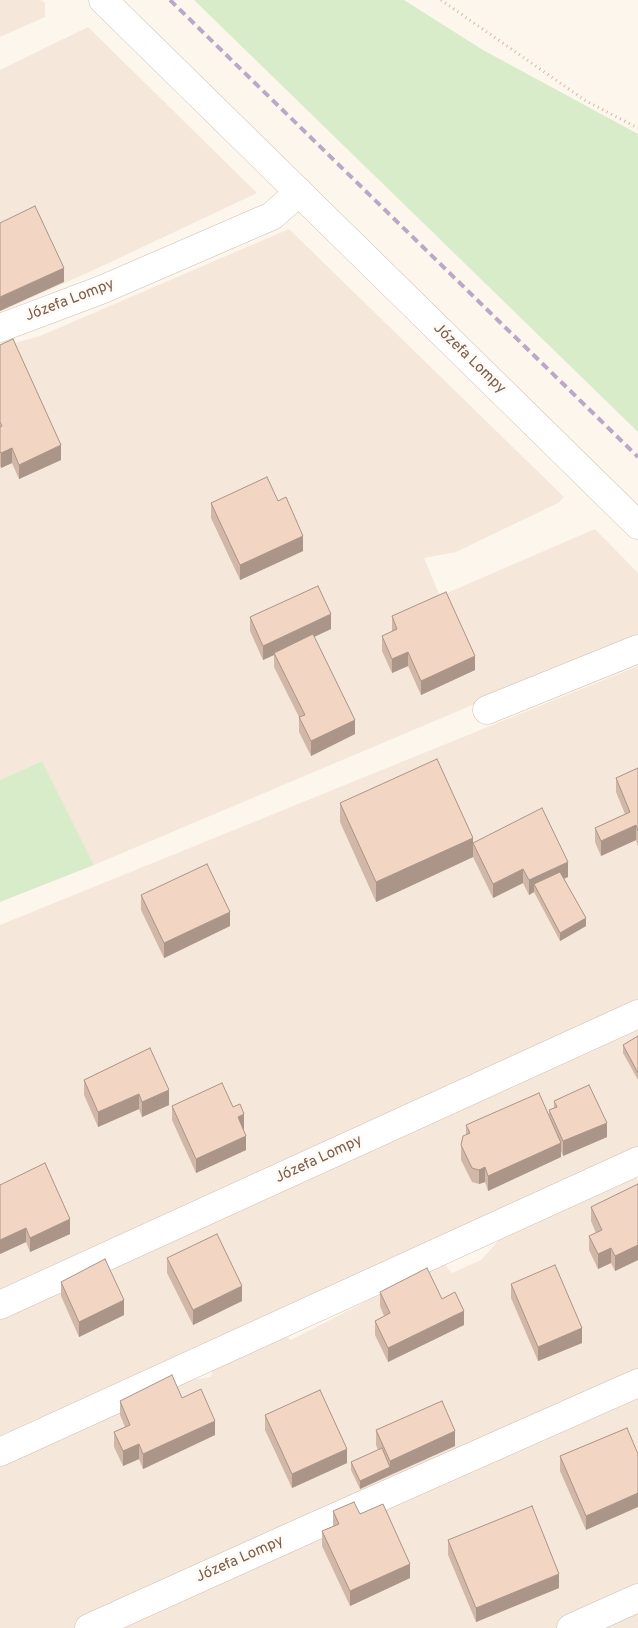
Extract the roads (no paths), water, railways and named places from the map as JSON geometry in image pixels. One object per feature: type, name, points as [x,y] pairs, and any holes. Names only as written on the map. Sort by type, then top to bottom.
[{"type":"street","name":"Józefa Lompy","points":[[103,0],[638,525]]},
{"type":"street","name":"Józefa Lompy","points":[[0,328],[101,290],[272,216],[299,192]]},
{"type":"street","points":[[487,710],[638,649]]},
{"type":"street","name":"Józefa Lompy","points":[[0,1305],[638,1014]]},
{"type":"street","points":[[0,1452],[638,1161]]},
{"type":"street","name":"Józefa Lompy","points":[[89,1628],[304,1530],[638,1383]]},
{"type":"street","points":[[570,1628],[638,1598]]},
{"type":"railway","points":[[170,0],[638,457]]}]
